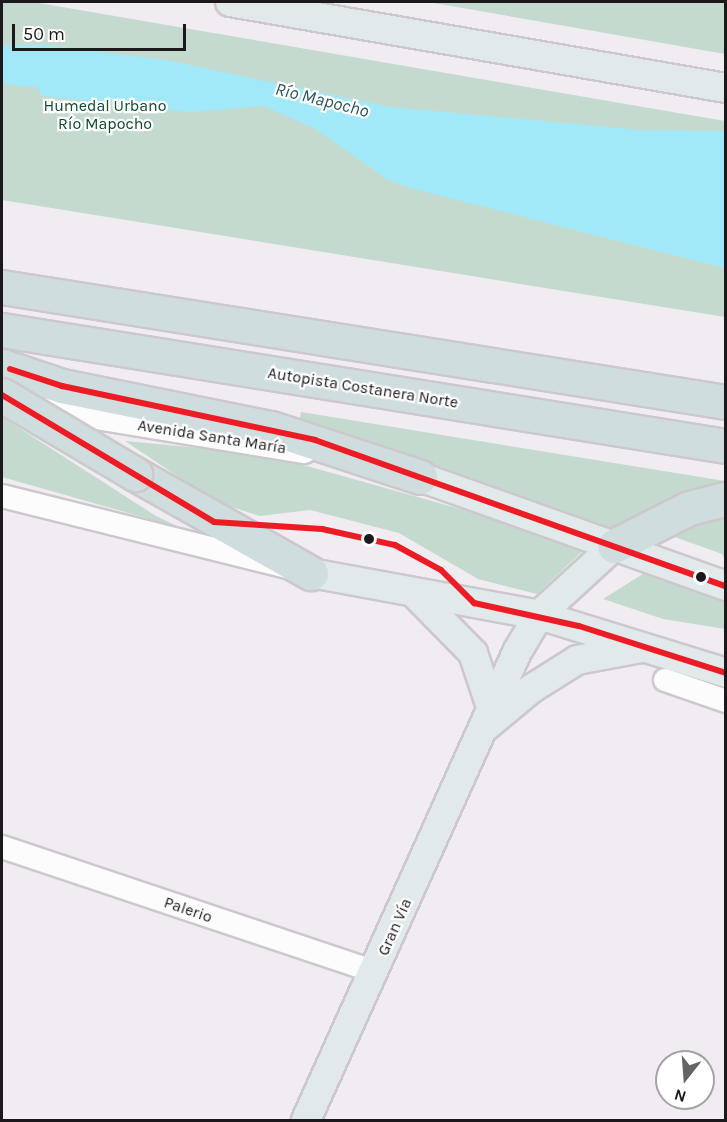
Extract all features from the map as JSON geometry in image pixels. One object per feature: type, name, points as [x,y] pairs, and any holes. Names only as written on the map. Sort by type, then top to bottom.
[{"type":"highway","points":[[2,287],[726,402]]},
{"type":"highway","name":"Autopista Costanera Norte","points":[[2,330],[726,446]]},
{"type":"highway","points":[[2,366],[62,386],[271,428],[420,477]]},
{"type":"highway","points":[[2,395],[135,474],[311,573]]},
{"type":"highway","points":[[614,546],[681,512],[726,499]]},
{"type":"main road","points":[[230,2],[726,88]]},
{"type":"main road","name":"Avenida Santa María","points":[[420,477],[726,586]]},
{"type":"main road","name":"Gran Vía","points":[[306,1120],[375,972],[486,719],[540,615],[614,546]]},
{"type":"main road","points":[[311,573],[415,594],[540,615],[649,647],[726,673]]},
{"type":"main road","points":[[415,594],[472,653],[486,719]]},
{"type":"main road","name":"Gran Vía","points":[[486,719],[577,660],[649,647]]},
{"type":"street","name":"Avenida Santa María","points":[[2,403],[237,440],[420,477]]},
{"type":"street","points":[[2,496],[311,573]]},
{"type":"street","points":[[665,680],[726,702]]},
{"type":"street","name":"Palerio","points":[[2,847],[375,972]]},
{"type":"green space","name":"Humedal Urbano Río Mapocho","points":[[2,2],[33,2],[725,121],[725,317],[2,200]]},
{"type":"green space","points":[[428,2],[725,2],[725,54]]},
{"type":"green space","points":[[301,412],[725,481],[725,490],[666,502],[611,528],[299,421]]},
{"type":"green space","points":[[2,417],[156,516],[181,528],[2,477]]},
{"type":"green space","points":[[125,441],[264,454],[589,545],[537,594],[478,579],[399,533],[310,510],[260,516],[216,502]]},
{"type":"green space","points":[[725,516],[725,560],[722,554],[669,535]]},
{"type":"green space","points":[[649,570],[725,600],[725,629],[663,619],[603,599]]},
{"type":"water","name":"Río Mapocho","points":[[44,45],[166,60],[390,107],[641,130],[725,131],[725,268],[414,189],[388,180],[316,129],[264,106],[189,112],[42,96],[37,87],[2,84],[2,46]]},
{"type":"transit line","points":[[10,369],[62,386],[315,440],[726,586]]},
{"type":"transit line","points":[[2,395],[214,522],[322,529],[395,545],[441,570],[474,603],[579,626],[726,673]]}]
